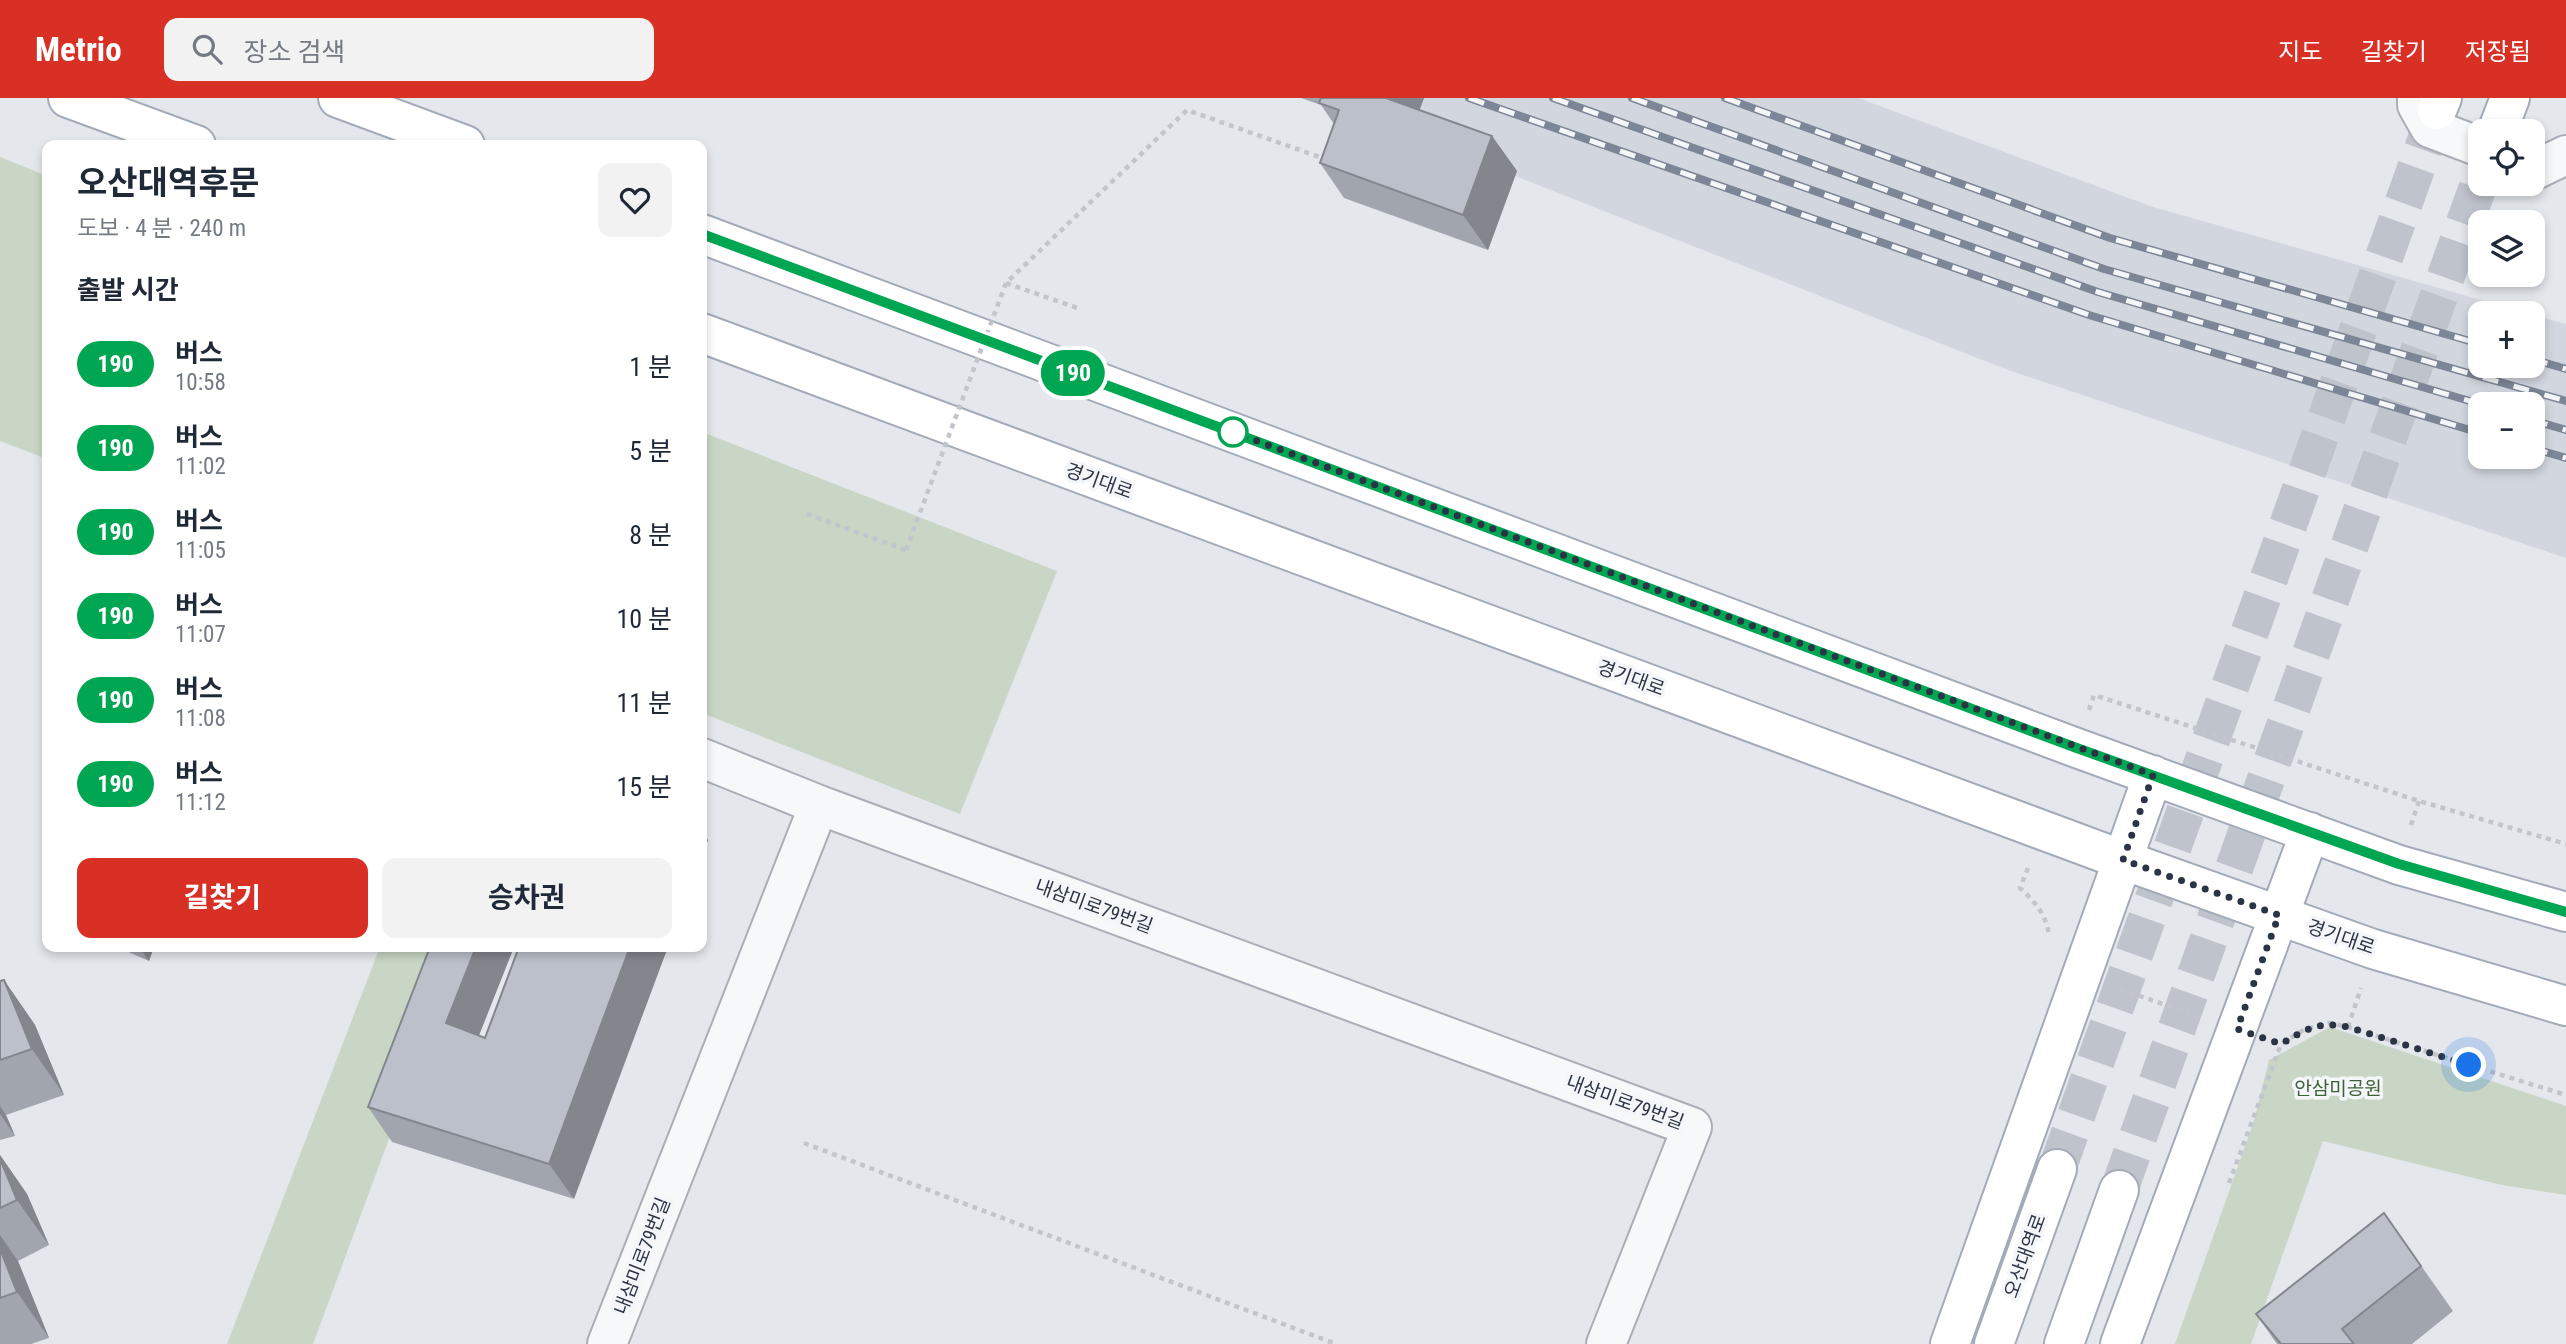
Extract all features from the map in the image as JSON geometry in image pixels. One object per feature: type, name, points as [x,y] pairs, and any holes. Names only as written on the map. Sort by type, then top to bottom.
[{"type":"main road","points":[[68,98],[182,140]]},
{"type":"main road","points":[[338,98],[451,140]]},
{"type":"main road","points":[[707,236],[2153,775],[2399,864],[2566,912]]},
{"type":"main road","name":"경기대로","points":[[707,335],[2123,860],[2374,949],[2566,1006]]},
{"type":"main road","points":[[1950,1344],[2153,775]]},
{"type":"main road","points":[[2120,1344],[2310,832]]},
{"type":"main road","name":"오산대역로","points":[[1994,1344],[2057,1169]]},
{"type":"main road","points":[[2064,1344],[2119,1191]]},
{"type":"street","points":[[2432,102],[2417,104],[2430,128],[2468,126]]},
{"type":"street","points":[[2545,165],[2566,155]]},
{"type":"street","points":[[707,760],[819,805]]},
{"type":"street","name":"내삼미로79번길","points":[[607,1344],[819,805],[1692,1127],[1606,1344]]},
{"type":"path","points":[[807,514],[906,550],[1006,283],[1188,110],[1329,160]]},
{"type":"path","points":[[1006,283],[1080,309]]},
{"type":"path","points":[[2094,695],[2419,801],[2566,844]]},
{"type":"path","points":[[2081,975],[2281,1044]]},
{"type":"path","points":[[2227,1188],[2281,1044],[2305,1029],[2329,1023],[2361,1031],[2566,1095]]},
{"type":"path","points":[[804,1143],[1336,1344]]},
{"type":"shaded area","points":[[1317,98],[1858,98],[2153,207],[2485,301],[2468,301],[2468,378],[2545,378],[2545,318],[2566,324],[2566,558],[2008,370]]},
{"type":"green space","points":[[0,157],[42,174],[42,457],[0,441]]},
{"type":"green space","points":[[707,434],[1057,571],[960,814],[707,715]]},
{"type":"green space","points":[[378,952],[458,952],[313,1344],[227,1344]]},
{"type":"green space","name":"안삼미공원","points":[[2330,1027],[2566,1106],[2566,1195],[2502,1185],[2323,1141],[2251,1344],[2175,1344],[2254,1121],[2269,1060]]},
{"type":"building","points":[[1321,98],[1386,98],[1492,136],[1463,215],[1320,163],[1339,110],[1319,103]]},
{"type":"building","points":[[428,952],[474,952],[446,1023],[485,1038],[517,952],[628,952],[549,1164],[368,1107]]},
{"type":"building","points":[[4,980],[32,1049],[0,1060],[0,981]]},
{"type":"building","points":[[0,1159],[17,1200],[0,1208]]},
{"type":"building","points":[[2384,1213],[2421,1266],[2342,1329],[2354,1344],[2281,1344],[2256,1314]]},
{"type":"building","points":[[0,1249],[17,1292],[0,1298]]},
{"type":"tunnel","points":[[2057,1169],[2437,110]]},
{"type":"tunnel","points":[[2119,1190],[2475,196]]},
{"type":"railway","points":[[1469,98],[2089,315],[2468,429]]},
{"type":"railway","points":[[1553,98],[2098,292],[2468,400]]},
{"type":"railway","points":[[1632,98],[2104,269],[2566,401]]},
{"type":"railway","points":[[1725,98],[2110,238],[2468,341]]},
{"type":"railway","points":[[2545,363],[2566,369]]},
{"type":"railway","points":[[2545,424],[2566,430]]},
{"type":"railway","points":[[2545,452],[2566,458]]},
{"type":"bus line","name":"190","points":[[707,236],[2074,747],[2399,864],[2566,912]]},
{"type":"route","points":[[1233,432],[2153,775],[2123,860],[2279,915],[2237,1029],[2281,1044],[2305,1029],[2329,1023],[2469,1065]]}]
